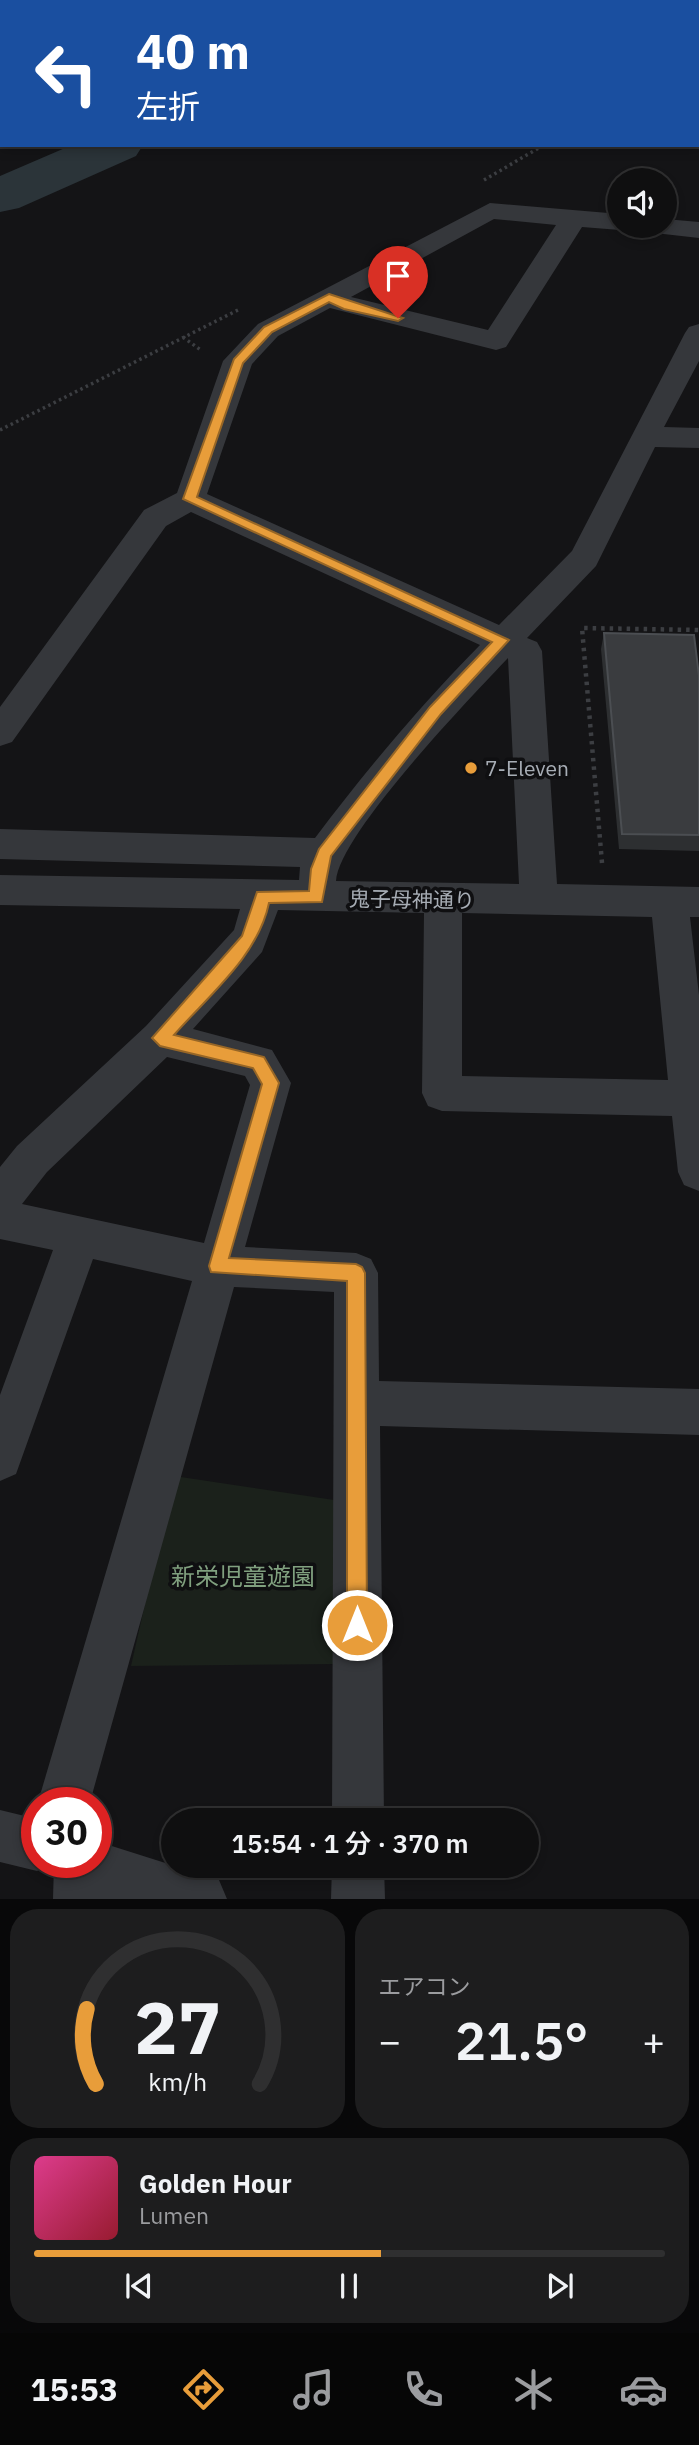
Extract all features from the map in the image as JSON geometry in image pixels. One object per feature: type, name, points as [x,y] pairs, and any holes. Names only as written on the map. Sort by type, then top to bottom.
[{"type":"street","points":[[0,733],[155,518],[190,499],[238,361],[268,330],[490,211],[607,221]]},
{"type":"street","points":[[329,297],[348,306],[496,341],[574,218]]},
{"type":"street","points":[[677,228],[699,230]]},
{"type":"street","points":[[316,897],[318,869],[325,853],[436,711],[502,640],[585,558],[699,333]]},
{"type":"street","points":[[644,437],[699,438]]},
{"type":"street","points":[[190,499],[525,651],[539,901]]},
{"type":"street","points":[[0,844],[325,853]]},
{"type":"street","name":"鬼子母神通り","points":[[0,890],[443,900],[684,902]]},
{"type":"street","points":[[0,1199],[32,1159],[160,1038],[248,941],[257,922],[262,896]]},
{"type":"street","points":[[443,900],[442,1093],[691,1098]]},
{"type":"street","points":[[684,902],[691,1098],[699,1172]]},
{"type":"street","points":[[68,1787],[271,1083],[258,1062],[160,1038]]},
{"type":"street","points":[[0,1219],[218,1266],[356,1273],[358,1808]]},
{"type":"street","points":[[0,1458],[80,1236]]},
{"type":"street","points":[[356,1403],[699,1412]]},
{"type":"street","points":[[0,1836],[21,1845]]},
{"type":"street","points":[[112,1877],[200,1899]]},
{"type":"street","points":[[358,1878],[358,1899]]},
{"type":"path","points":[[603,874],[582,628],[699,629]]},
{"type":"green space","name":"新栄児童遊園","points":[[174,1476],[334,1500],[338,1664],[131,1666]]},
{"type":"building","points":[[604,633],[694,635],[699,676],[699,835],[622,834]]},
{"type":"waterway","points":[[0,196],[112,147]]},
{"type":"place","name":"7-Eleven","points":[[471,768]]},
{"type":"route","points":[[357,1625],[356,1273],[218,1266],[271,1083],[258,1062],[160,1038],[248,941],[257,922],[262,896],[316,897],[318,869],[325,853],[384,773],[436,711],[502,640],[190,499],[238,361],[268,330],[329,297],[348,306],[398,318]]}]
